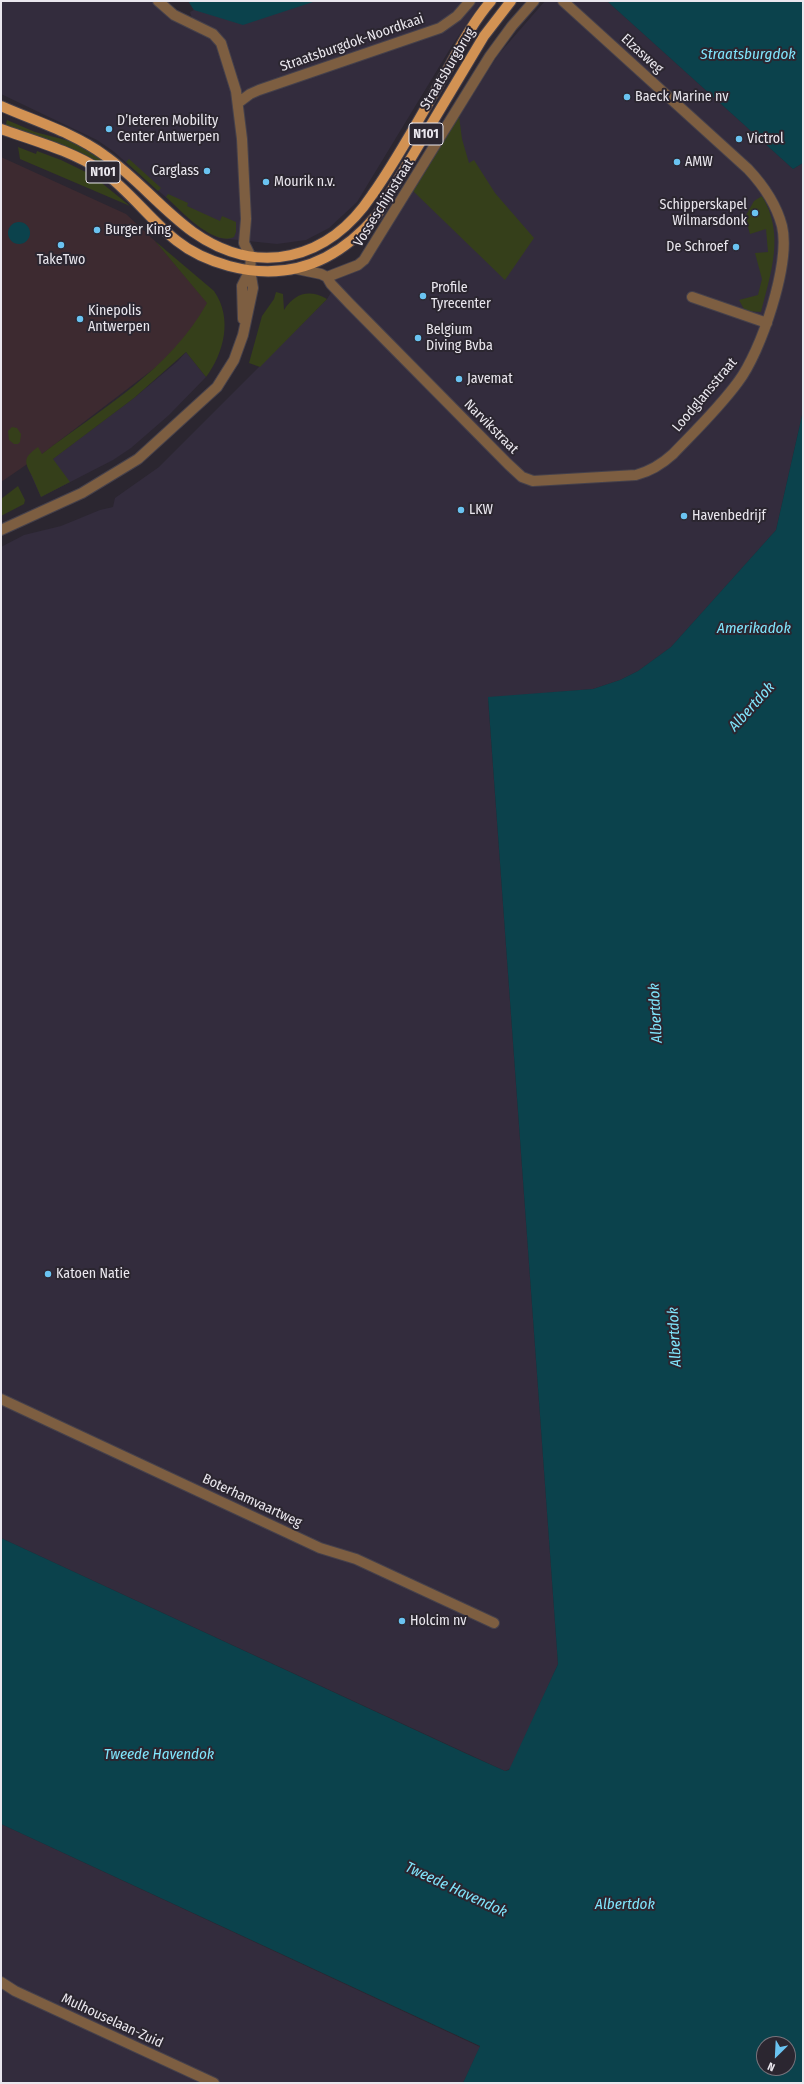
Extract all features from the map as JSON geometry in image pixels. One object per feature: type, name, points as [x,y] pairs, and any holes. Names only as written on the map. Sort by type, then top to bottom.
[{"type":"main road","name":"Straatsburgbrug","points":[[251,257],[266,259],[284,257],[317,247],[338,234],[361,210],[372,196],[404,145],[471,29],[492,1]]},
{"type":"main road","name":"Straatsburgbrug","points":[[250,270],[276,272],[297,269],[330,256],[366,228],[377,215],[484,36],[511,1]]},
{"type":"main road","name":"N101","points":[[1,106],[92,147],[116,164],[192,232],[215,245],[251,257]]},
{"type":"main road","name":"N101","points":[[1,129],[68,153],[92,165],[110,178],[179,243],[213,261],[250,270]]},
{"type":"street","points":[[1,530],[82,494],[138,459],[217,387],[234,360],[243,335],[242,286],[250,270],[251,257],[244,243],[246,212],[242,139],[238,103],[222,43],[213,34],[174,15],[158,1]]},
{"type":"street","name":"Straatsburgdok-Noordkaai","points":[[238,103],[250,94],[259,90],[440,28],[457,16],[470,1]]},
{"type":"street","name":"Vosseschijnstraat","points":[[327,277],[358,265],[364,260],[499,42],[534,1]]},
{"type":"street","name":"Elzasweg","points":[[563,1],[748,169],[770,197]]},
{"type":"street","name":"Loodglansstraat","points":[[543,481],[636,475],[649,472],[662,464],[673,454],[738,382],[750,363],[767,324],[781,265],[784,239],[779,216],[770,197]]},
{"type":"street","points":[[297,269],[321,274],[327,277]]},
{"type":"street","name":"Narvikstraat","points":[[327,277],[331,284],[350,304],[508,464],[522,476],[533,481],[543,481]]},
{"type":"street","points":[[692,297],[767,324]]},
{"type":"street","name":"Boterhamvaartweg","points":[[1,1400],[320,1548],[356,1559],[494,1623]]},
{"type":"street","name":"Mulhouselaan-Zuid","points":[[1,1982],[15,1991],[214,2083]]},
{"type":"shaded area","points":[[1,1],[153,1],[171,18],[205,33],[192,18],[190,12],[194,10],[192,7],[211,1],[482,1],[453,44],[357,202],[329,228],[306,240],[277,244],[219,238],[201,228],[113,151],[97,140],[1,94]]},
{"type":"shaded area","points":[[545,1],[607,1],[793,169],[803,163],[803,411],[776,530],[671,647],[638,671],[620,680],[593,689],[488,698],[558,1664],[511,1768],[505,1771],[1,1538],[1,547],[24,535],[61,526],[100,510],[113,507],[115,498],[159,467],[327,299],[335,286],[332,279],[370,258],[498,55]]},
{"type":"shaded area","points":[[1,157],[126,214],[155,241],[208,303],[185,338],[160,364],[42,454],[1,482]]},
{"type":"shaded area","points":[[186,352],[206,377],[169,415],[131,448],[113,460],[41,497],[31,475],[134,398],[178,361]]},
{"type":"shaded area","points":[[1,1824],[480,2047],[463,2083],[1,2083]]},
{"type":"green space","points":[[459,116],[462,139],[469,163],[474,160],[495,193],[534,238],[505,280],[413,191]]},
{"type":"green space","points":[[7,120],[35,132],[73,142],[93,152],[113,167],[109,171],[97,163],[45,140],[5,127]]},
{"type":"green space","points":[[18,147],[36,154],[37,151],[61,160],[92,175],[130,206],[20,159]]},
{"type":"green space","points":[[129,159],[161,188],[158,191],[126,162]]},
{"type":"green space","points":[[168,194],[188,203],[187,206],[220,221],[222,216],[236,222],[236,232],[234,237],[226,239],[217,237],[207,232],[188,218],[166,197]]},
{"type":"green space","points":[[762,196],[769,210],[773,225],[774,253],[772,268],[761,312],[745,311],[739,300],[758,295],[762,279],[755,253],[768,252],[766,229],[750,234],[745,217],[754,201]]},
{"type":"green space","points":[[155,241],[214,291],[220,301],[225,324],[224,335],[218,357],[206,377],[186,352],[134,398],[53,459],[70,482],[41,497],[27,467],[27,457],[38,447],[42,454],[111,404],[155,368],[192,327],[207,303]]},
{"type":"green space","points":[[276,292],[283,294],[284,310],[288,304],[303,294],[314,294],[327,299],[260,367],[249,363],[262,316],[274,299]]},
{"type":"green space","points":[[12,427],[17,428],[21,434],[20,442],[18,444],[14,444],[9,440],[8,431]]},
{"type":"green space","points":[[18,486],[25,500],[24,504],[1,516],[1,499]]},
{"type":"water","points":[[188,1],[316,1],[243,25],[194,10]]},
{"type":"water","name":"Straatsburgdok","points":[[607,1],[803,1],[803,163],[793,169]]},
{"type":"water","points":[[19,222],[27,225],[30,233],[27,241],[19,244],[11,241],[8,233],[11,225]]},
{"type":"water","name":"Albertdok","points":[[803,411],[803,2083],[463,2083],[480,2046],[1,1824],[1,1538],[467,1754],[505,1771],[509,1770],[558,1664],[488,697],[593,689],[620,680],[638,671],[671,647],[776,530]]},
{"type":"place","name":"Baeck Marine nv","points":[[627,97]]},
{"type":"place","name":"D’Ieteren Mobility Center Antwerpen","points":[[109,129]]},
{"type":"place","name":"Victrol","points":[[739,139]]},
{"type":"place","name":"AMW","points":[[677,162]]},
{"type":"place","name":"Carglass","points":[[207,171]]},
{"type":"place","name":"Mourik n.v.","points":[[266,182]]},
{"type":"place","name":"Schipperskapel Wilmarsdonk","points":[[755,213]]},
{"type":"place","name":"Burger King","points":[[97,230]]},
{"type":"place","name":"TakeTwo","points":[[61,245]]},
{"type":"place","name":"De Schroef","points":[[736,247]]},
{"type":"place","name":"Profile Tyrecenter","points":[[423,296]]},
{"type":"place","name":"Kinepolis Antwerpen","points":[[80,319]]},
{"type":"place","name":"Belgium Diving Bvba","points":[[418,338]]},
{"type":"place","name":"Javemat","points":[[459,379]]},
{"type":"place","name":"LKW","points":[[461,510]]},
{"type":"place","name":"Havenbedrijf","points":[[684,516]]},
{"type":"place","name":"Katoen Natie","points":[[48,1274]]},
{"type":"place","name":"Holcim nv","points":[[402,1621]]},
{"type":"water label","name":"Amerikadok","points":[[754,629]]},
{"type":"water label","name":"Tweede Havendok","points":[[159,1755]]},
{"type":"water label","name":"Tweede Havendok","points":[[456,1890]]}]
